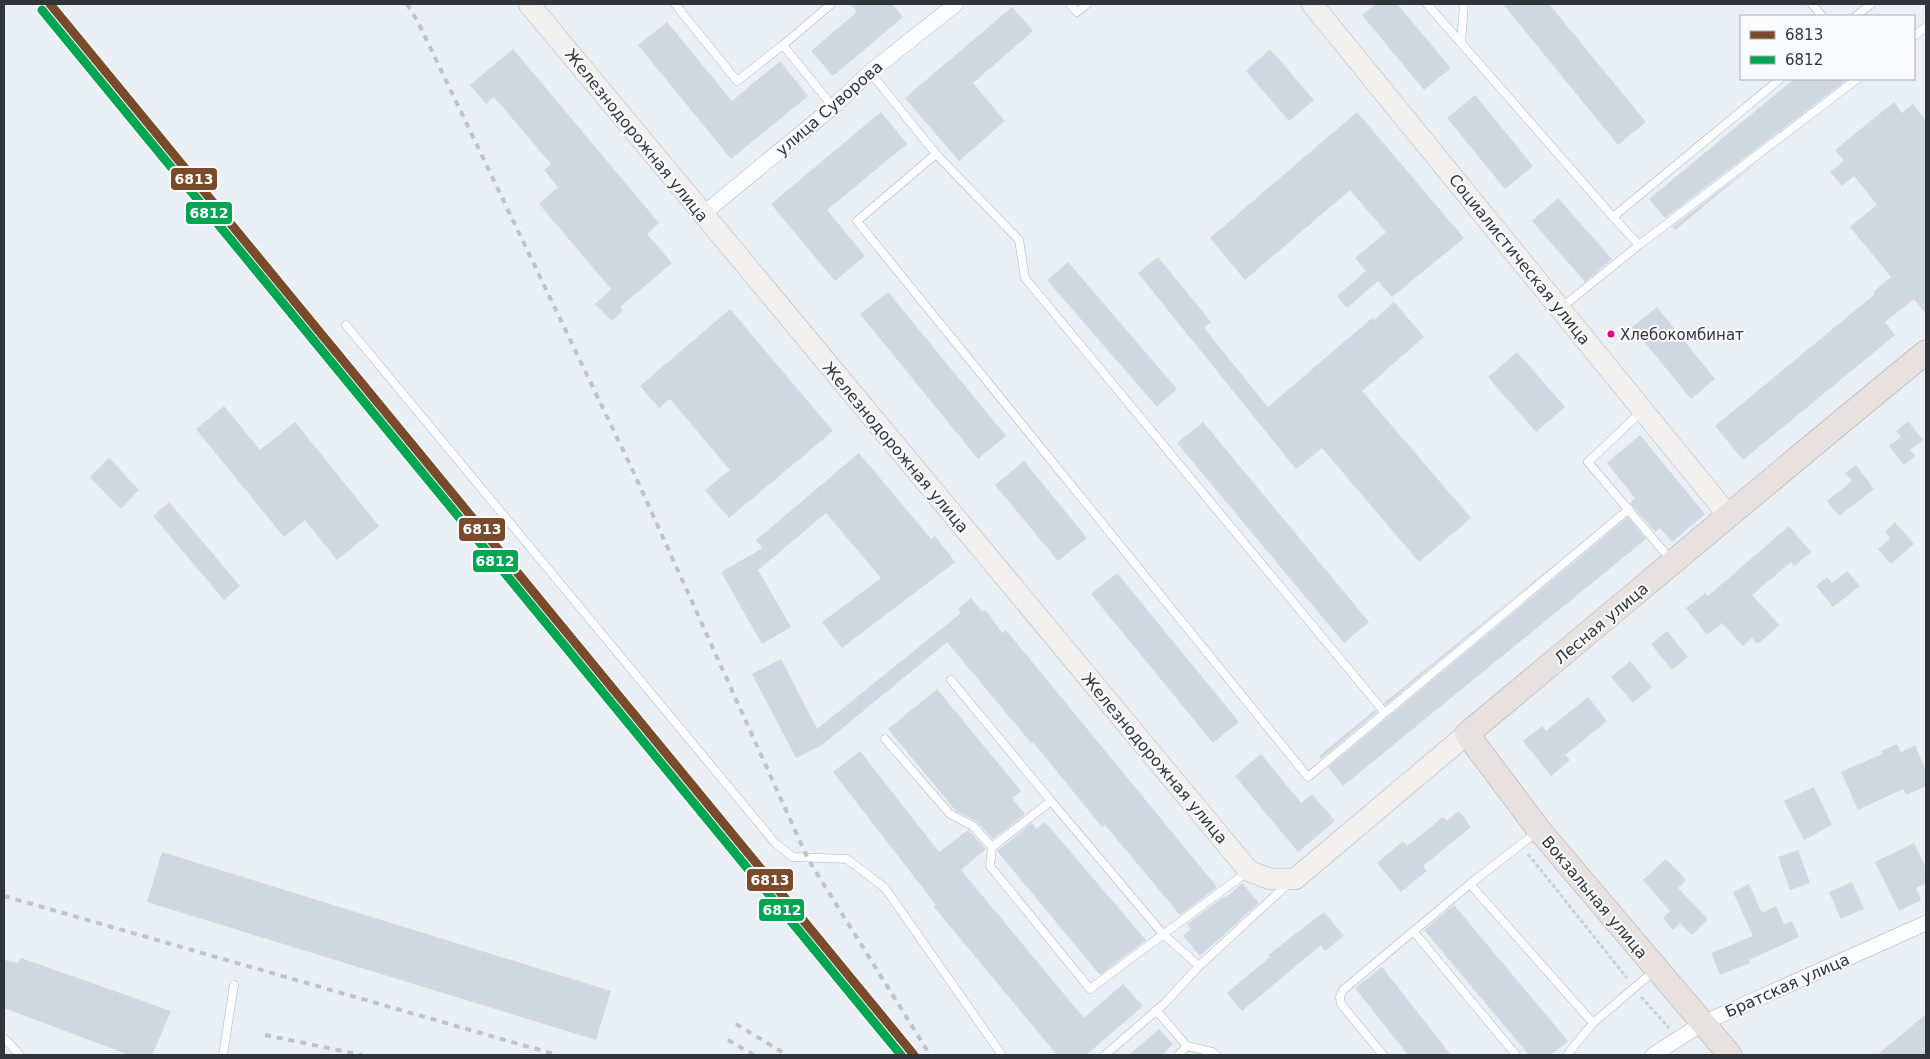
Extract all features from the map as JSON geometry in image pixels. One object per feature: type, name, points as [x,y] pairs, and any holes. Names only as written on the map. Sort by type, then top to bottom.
[{"type":"main road","name":"Железнодорожная улица","points":[[529,4],[1249,870],[1270,879],[1294,879]]},
{"type":"main road","name":"Социалистическая улица","points":[[1318,8],[1728,515]]},
{"type":"main road","name":"Лесная улица","points":[[1294,879],[1728,515],[1926,352]]},
{"type":"main road","name":"Вокзальная улица","points":[[1466,734],[1539,830],[1730,1055]]},
{"type":"street","name":"улица Суворова","points":[[703,214],[833,108],[870,72],[956,4]]},
{"type":"street","name":"Братская улица","points":[[1653,1055],[1703,1023],[1926,923]]},
{"type":"lane","points":[[675,4],[737,81],[830,5]]},
{"type":"lane","points":[[1070,4],[1077,12],[1087,4]]},
{"type":"lane","points":[[1427,4],[1639,245]]},
{"type":"lane","points":[[1462,43],[1464,4]]},
{"type":"lane","points":[[1812,4],[1821,15]]},
{"type":"lane","points":[[1857,15],[1872,4]]},
{"type":"lane","points":[[1915,35],[1926,26]]},
{"type":"lane","points":[[783,45],[833,108]]},
{"type":"lane","points":[[870,72],[936,154],[1019,240],[1025,278],[1385,713]]},
{"type":"lane","points":[[1613,217],[1779,80]]},
{"type":"lane","points":[[1561,308],[1639,245],[1857,80]]},
{"type":"lane","points":[[936,154],[857,221],[1308,777],[1629,509]]},
{"type":"lane","points":[[346,325],[776,844],[793,857],[847,859],[885,888],[1002,1055]]},
{"type":"lane","points":[[1643,411],[1588,462],[1673,563]]},
{"type":"lane","points":[[951,680],[1164,934],[1199,966]]},
{"type":"lane","points":[[885,740],[950,814],[973,826],[992,847]]},
{"type":"lane","points":[[1051,801],[992,847],[990,866],[1090,990],[1249,870]]},
{"type":"lane","points":[[1383,1055],[1341,1004],[1340,997],[1343,990],[1470,884],[1539,830]]},
{"type":"lane","points":[[1105,1055],[1165,1004],[1199,966],[1294,879]]},
{"type":"lane","points":[[1470,884],[1593,1023]]},
{"type":"lane","points":[[1414,932],[1516,1055]]},
{"type":"lane","points":[[1566,1055],[1593,1023],[1656,969]]},
{"type":"lane","points":[[223,1055],[234,985]]},
{"type":"lane","points":[[1156,1010],[1187,1046],[1212,1052],[1216,1055]]},
{"type":"lane","points":[[4,1038],[20,1055]]},
{"type":"lane","points":[[1178,1055],[1187,1046]]},
{"type":"path","points":[[1520,844],[1679,1040]]},
{"type":"building","points":[[850,4],[892,4],[903,17],[833,76],[811,51],[857,12]]},
{"type":"building","points":[[1376,4],[1397,4],[1451,68],[1424,90],[1362,15]]},
{"type":"building","points":[[1503,4],[1549,4],[1646,122],[1618,145]]},
{"type":"building","points":[[1012,7],[1033,31],[973,83],[1005,121],[959,161],[905,98]]},
{"type":"building","points":[[667,22],[732,101],[780,61],[808,96],[731,159],[638,45]]},
{"type":"building","points":[[513,49],[659,223],[647,234],[672,263],[620,307],[623,310],[612,321],[595,304],[611,289],[539,204],[558,187],[544,170],[551,164],[494,97],[486,104],[470,85]]},
{"type":"building","points":[[1270,49],[1314,100],[1289,121],[1246,71]]},
{"type":"building","points":[[1793,80],[1847,80],[1665,218],[1649,199]]},
{"type":"building","points":[[1475,95],[1533,166],[1505,189],[1447,118]]},
{"type":"building","points":[[1894,102],[1902,113],[1913,104],[1926,121],[1926,314],[1914,299],[1885,322],[1895,335],[1743,460],[1715,426],[1875,294],[1873,292],[1891,277],[1850,227],[1877,205],[1854,176],[1842,186],[1830,172],[1844,161],[1835,150]]},
{"type":"building","points":[[881,112],[907,144],[827,210],[865,256],[835,281],[771,204]]},
{"type":"building","points":[[1357,112],[1464,238],[1392,297],[1378,281],[1347,308],[1337,296],[1366,271],[1355,258],[1386,232],[1350,190],[1245,280],[1210,238]]},
{"type":"building","points":[[1760,160],[1675,230],[1672,227]]},
{"type":"building","points":[[1558,198],[1612,259],[1585,282],[1532,221]]},
{"type":"building","points":[[1158,257],[1211,322],[1204,328],[1268,407],[1372,318],[1374,320],[1394,302],[1424,337],[1362,391],[1471,518],[1419,562],[1322,448],[1296,469],[1138,273]]},
{"type":"building","points":[[1068,262],[1177,389],[1157,407],[1047,280]]},
{"type":"building","points":[[888,292],[1006,436],[978,459],[860,314]]},
{"type":"building","points":[[1657,307],[1715,379],[1691,399],[1632,327]]},
{"type":"building","points":[[730,309],[833,431],[729,518],[705,490],[730,470],[670,399],[659,408],[640,386]]},
{"type":"building","points":[[1517,352],[1565,407],[1536,432],[1488,377]]},
{"type":"building","points":[[224,406],[260,450],[295,422],[379,526],[337,560],[305,520],[284,537],[196,429]]},
{"type":"building","points":[[1908,421],[1923,440],[1910,450],[1915,456],[1904,465],[1889,446],[1901,437],[1896,431]]},
{"type":"building","points":[[1203,422],[1369,622],[1344,643],[1177,443]]},
{"type":"building","points":[[1640,435],[1705,514],[1672,542],[1660,528],[1655,532],[1630,503],[1635,498],[1607,463]]},
{"type":"building","points":[[859,453],[931,539],[935,536],[955,562],[842,648],[822,622],[881,578],[826,513],[758,570],[791,627],[762,644],[721,572],[763,548],[756,540]]},
{"type":"building","points":[[109,458],[139,490],[121,509],[90,477]]},
{"type":"building","points":[[1024,461],[1087,538],[1058,561],[995,485]]},
{"type":"building","points":[[1856,465],[1874,489],[1839,516],[1827,501],[1852,481],[1845,473]]},
{"type":"building","points":[[169,502],[240,586],[224,600],[153,516]]},
{"type":"building","points":[[1628,517],[1646,539],[1343,786],[1328,767]]},
{"type":"building","points":[[1895,522],[1914,544],[1891,564],[1878,549],[1890,538],[1885,532]]},
{"type":"building","points":[[1789,526],[1811,552],[1794,566],[1791,562],[1752,595],[1779,625],[1758,644],[1752,638],[1743,646],[1722,623],[1707,635],[1686,608],[1705,593],[1708,596]]},
{"type":"building","points":[[1552,566],[1386,705],[1384,703]]},
{"type":"building","points":[[1847,571],[1860,586],[1833,607],[1816,586],[1827,577],[1832,583]]},
{"type":"building","points":[[1117,573],[1239,722],[1213,743],[1091,594]]},
{"type":"building","points":[[971,598],[982,612],[986,610],[1002,633],[1006,630],[1217,887],[1180,915],[1105,825],[1102,827],[1033,742],[1032,744],[947,642],[822,745],[796,758],[752,674],[781,659],[817,729],[961,613],[958,609]]},
{"type":"building","points":[[1667,631],[1688,657],[1672,670],[1651,644]]},
{"type":"building","points":[[1630,661],[1652,687],[1633,703],[1611,677]]},
{"type":"building","points":[[937,689],[1021,791],[1012,798],[1025,814],[993,839],[976,821],[956,811],[888,729]]},
{"type":"building","points":[[1588,697],[1607,721],[1565,755],[1570,760],[1551,776],[1523,741],[1542,726],[1546,731]]},
{"type":"building","points":[[1375,710],[1377,712],[1321,759],[1319,756]]},
{"type":"building","points":[[1897,744],[1901,752],[1915,745],[1926,771],[1926,786],[1906,795],[1903,789],[1858,810],[1841,772],[1882,754],[1881,751]]},
{"type":"building","points":[[860,751],[939,852],[968,830],[986,849],[961,870],[1084,1018],[1123,984],[1143,1006],[1086,1055],[1057,1055],[934,907],[936,905],[833,772]]},
{"type":"building","points":[[1261,754],[1301,803],[1312,794],[1335,821],[1298,852],[1235,776]]},
{"type":"building","points":[[1814,787],[1832,825],[1804,840],[1784,801]]},
{"type":"building","points":[[1459,811],[1471,827],[1423,866],[1427,871],[1401,892],[1377,863],[1403,841],[1407,846],[1443,817],[1447,821]]},
{"type":"building","points":[[1045,822],[1146,940],[1100,975],[997,851],[1032,823],[1036,829]]},
{"type":"building","points":[[1914,843],[1926,868],[1926,883],[1916,888],[1921,900],[1899,911],[1875,862]]},
{"type":"building","points":[[1798,850],[1810,883],[1790,890],[1778,857]]},
{"type":"building","points":[[162,852],[611,991],[596,1040],[147,902]]},
{"type":"building","points":[[1666,859],[1686,880],[1678,888],[1708,919],[1692,935],[1680,923],[1673,930],[1663,918],[1670,911],[1643,880]]},
{"type":"building","points":[[1852,882],[1864,909],[1841,919],[1829,892]]},
{"type":"building","points":[[1242,883],[1259,903],[1200,956],[1183,936],[1191,929],[1187,924],[1225,896],[1226,898]]},
{"type":"building","points":[[1749,884],[1762,913],[1776,906],[1784,924],[1792,921],[1799,937],[1749,960],[1750,963],[1720,975],[1711,953],[1753,936],[1733,892]]},
{"type":"building","points":[[1454,905],[1568,1041],[1551,1055],[1529,1055],[1424,930]]},
{"type":"building","points":[[1324,912],[1344,936],[1325,951],[1321,945],[1242,1011],[1227,993],[1270,957],[1268,955]]},
{"type":"building","points":[[21,958],[171,1011],[152,1055],[129,1055],[4,1008],[4,960],[18,963]]},
{"type":"building","points":[[1382,967],[1451,1055],[1408,1055],[1355,988]]},
{"type":"building","points":[[1926,1014],[1926,1055],[1877,1055]]},
{"type":"building","points":[[1159,1029],[1173,1044],[1162,1055],[1129,1055]]},
{"type":"railway","points":[[407,4],[418,22],[633,471],[808,859],[930,1055]]},
{"type":"railway","points":[[4,896],[557,1055]]},
{"type":"railway","points":[[736,1024],[787,1055]]},
{"type":"railway","points":[[265,1035],[362,1055]]},
{"type":"railway","points":[[728,1040],[754,1055]]},
{"type":"transit line","name":"6813","points":[[50,4],[914,1055]]},
{"type":"transit line","name":"6812","points":[[42,10],[901,1055]]},
{"type":"place","name":"Хлебокомбинат","points":[[1611,334]]}]
